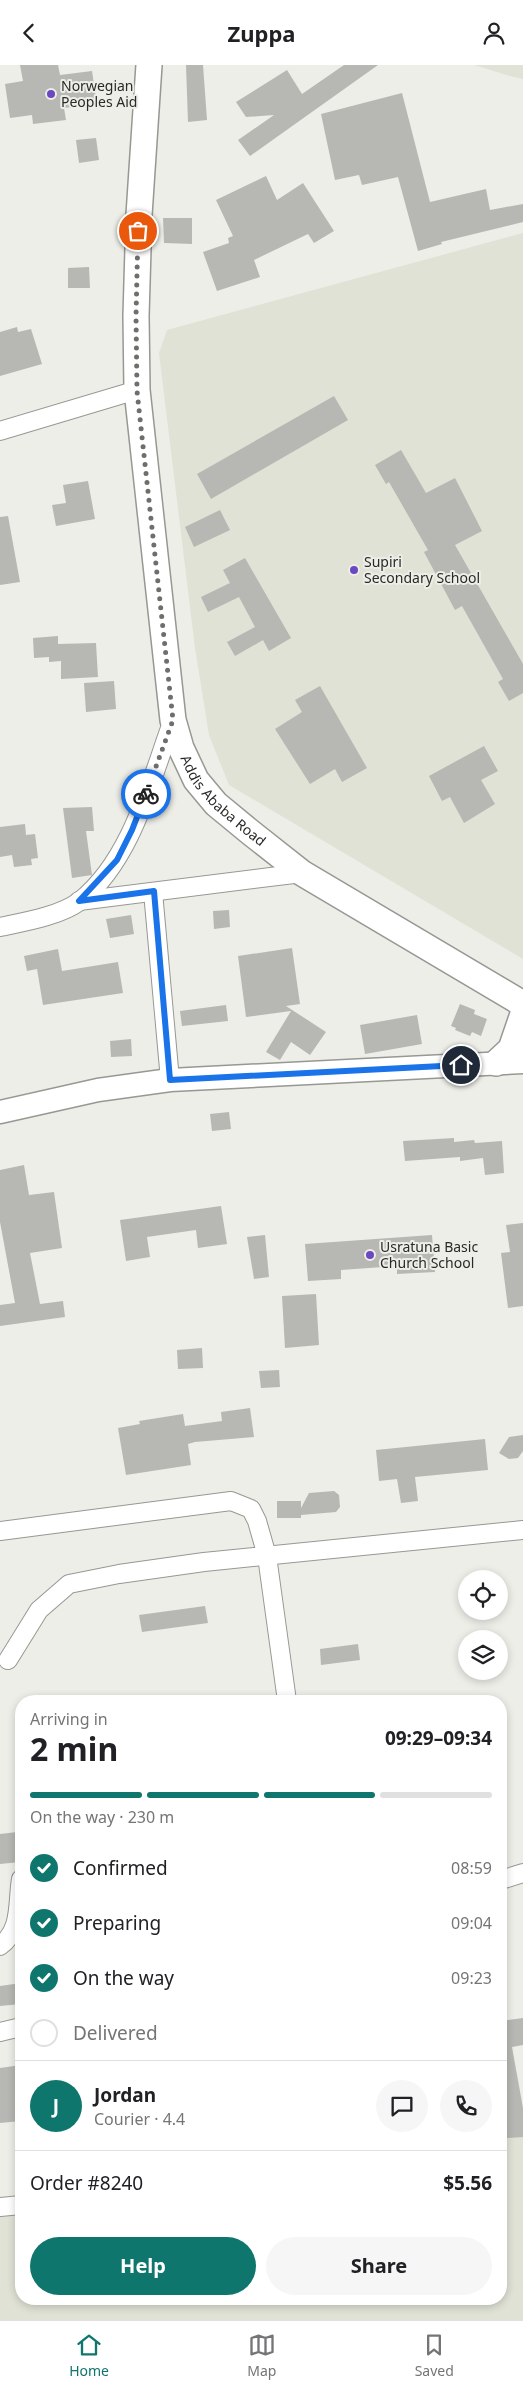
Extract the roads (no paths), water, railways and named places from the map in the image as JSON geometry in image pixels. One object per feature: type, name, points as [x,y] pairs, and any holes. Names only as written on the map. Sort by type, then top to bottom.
[{"type":"main road","name":"Addis Ababa Road","points":[[149,65],[139,215],[136,316],[137,391],[173,720],[181,748],[196,780],[216,804],[302,873],[523,1004]]},
{"type":"main road","points":[[496,1063],[511,1049],[523,1014]]},
{"type":"street","points":[[0,431],[137,391]]},
{"type":"street","points":[[79,901],[104,875],[126,845],[173,720]]},
{"type":"street","points":[[0,927],[45,917],[79,901],[302,873]]},
{"type":"street","points":[[154,891],[170,1080]]},
{"type":"street","points":[[0,1112],[98,1090],[170,1080],[523,1062]]},
{"type":"street","points":[[0,1531],[231,1501],[251,1509],[258,1521],[267,1556],[286,1695]]},
{"type":"street","points":[[8,1660],[38,1610],[69,1584],[119,1573],[523,1530]]},
{"type":"street","points":[[507,1878],[523,1873]]},
{"type":"street","points":[[0,1946],[11,1937],[15,1928]]},
{"type":"street","points":[[0,2032],[15,2028]]},
{"type":"street","points":[[0,2207],[15,2206]]},
{"type":"place","name":"Norwegian Peoples Aid","points":[[51,94]]},
{"type":"place","name":"Supiri Secondary School","points":[[354,570]]},
{"type":"place","name":"Usratuna Basic Church School","points":[[370,1255]]}]
